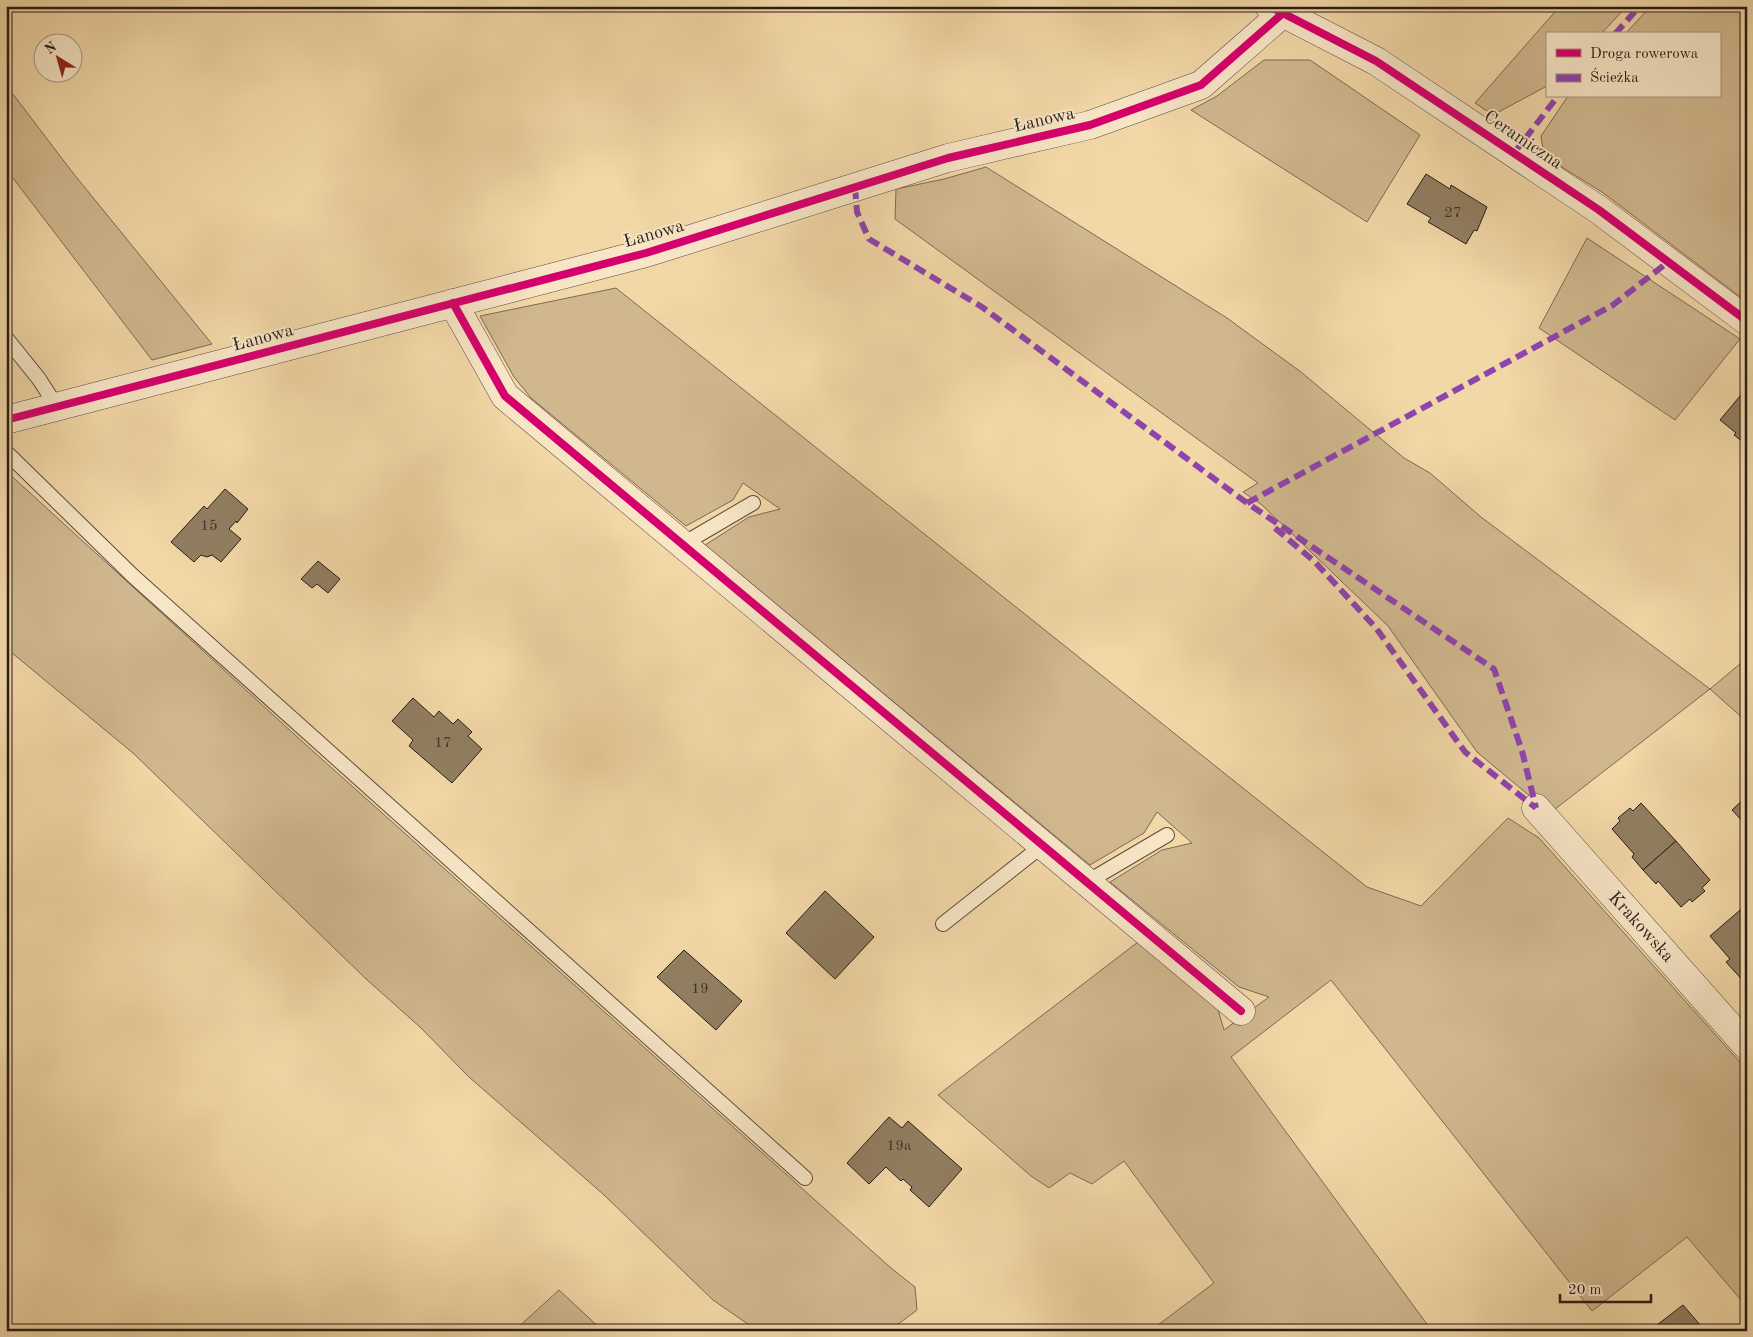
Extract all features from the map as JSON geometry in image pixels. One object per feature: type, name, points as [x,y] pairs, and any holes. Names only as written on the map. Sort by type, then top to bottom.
[{"type":"street","name":"Łanowa","points":[[6,420],[646,253],[948,158],[1090,125],[1201,86],[1275,10]]},
{"type":"street","name":"Ceramiczna","points":[[1275,10],[1376,61],[1599,210],[1747,320]]},
{"type":"street","points":[[452,303],[506,396],[1241,1011]]},
{"type":"street","name":"Krakowska","points":[[1536,808],[1747,1046]]},
{"type":"lane","points":[[6,338],[39,379],[57,407]]},
{"type":"lane","points":[[6,452],[133,576],[805,1178]]},
{"type":"lane","points":[[683,544],[753,503]]},
{"type":"lane","points":[[1087,882],[1167,835]]},
{"type":"lane","points":[[943,924],[1043,845]]},
{"type":"shaded area","points":[[1560,6],[1627,6],[1603,32],[1546,32],[1546,87],[1493,115],[1475,103]]},
{"type":"shaded area","points":[[1651,6],[1747,6],[1747,302],[1602,192],[1544,156],[1541,136],[1567,98],[1720,98],[1720,32],[1627,32]]},
{"type":"shaded area","points":[[1264,60],[1310,60],[1420,135],[1367,222],[1191,110],[1217,96]]},
{"type":"shaded area","points":[[6,85],[73,173],[212,344],[152,360],[6,169]]},
{"type":"shaded area","points":[[986,167],[1227,318],[1301,372],[1404,458],[1430,473],[1481,517],[1710,689],[1550,813],[1477,752],[1388,626],[1262,505],[1243,492],[1258,483],[895,219],[896,189],[944,179]]},
{"type":"shaded area","points":[[1587,238],[1740,339],[1675,420],[1539,328]]},
{"type":"shaded area","points":[[616,288],[1367,887],[1421,906],[1508,818],[1539,838],[1747,1070],[1747,1307],[1687,1237],[1592,1311],[1331,980],[1231,1057],[1432,1331],[1150,1331],[1214,1283],[1124,1161],[1092,1184],[1070,1173],[1049,1188],[1031,1176],[938,1095],[1138,942],[1217,1006],[1224,1030],[1269,997],[1239,987],[1110,882],[1162,850],[1192,843],[1157,812],[1144,833],[1090,865],[705,545],[749,517],[780,509],[743,483],[733,500],[686,526],[531,398],[514,377],[480,316]]},
{"type":"shaded area","points":[[6,471],[305,744],[891,1268],[915,1287],[917,1310],[889,1331],[758,1331],[713,1300],[603,1194],[469,1077],[420,1027],[365,978],[133,753],[6,648]]},
{"type":"shaded area","points":[[1747,658],[1747,722],[1710,689]]},
{"type":"shaded area","points":[[559,1290],[603,1331],[514,1331]]},
{"type":"building","points":[[1426,174],[1450,189],[1451,185],[1487,207],[1477,231],[1474,230],[1466,244],[1428,222],[1431,218],[1407,204]]},
{"type":"building","points":[[1745,390],[1747,392],[1747,445],[1720,420]]},
{"type":"building","points":[[225,489],[248,509],[237,523],[236,521],[229,529],[241,539],[221,562],[212,555],[207,557],[201,555],[194,562],[171,542],[204,506],[207,509]]},
{"type":"building","points":[[318,561],[340,579],[328,593],[317,584],[312,588],[301,579]]},
{"type":"building","points":[[413,698],[434,717],[439,711],[453,724],[458,719],[472,732],[468,736],[482,749],[452,783],[409,746],[413,740],[392,721]]},
{"type":"building","points":[[1747,796],[1747,826],[1732,810]]},
{"type":"building","points":[[1641,803],[1676,841],[1643,870],[1632,857],[1634,854],[1612,829],[1620,821],[1618,818],[1630,808],[1633,811]]},
{"type":"building","points":[[1676,841],[1710,880],[1702,888],[1705,891],[1692,902],[1690,899],[1681,907],[1658,881],[1656,884],[1643,870]]},
{"type":"building","points":[[825,891],[874,937],[835,979],[786,933]]},
{"type":"building","points":[[1746,905],[1747,985],[1726,962],[1730,959],[1710,936]]},
{"type":"building","points":[[684,950],[742,1001],[716,1030],[657,977]]},
{"type":"building","points":[[889,1117],[902,1128],[908,1121],[962,1169],[929,1207],[910,1190],[912,1187],[903,1179],[901,1181],[886,1167],[869,1184],[847,1163]]},
{"type":"building","points":[[1683,1305],[1701,1326],[1695,1331],[1649,1331]]},
{"type":"marked path","points":[[1617,32],[1640,6]]},
{"type":"marked path","points":[[1514,153],[1556,98]]},
{"type":"marked path","points":[[855,187],[857,212],[869,239],[982,307],[1247,503],[1494,669],[1522,751],[1536,808]]},
{"type":"marked path","points":[[1247,503],[1613,305],[1668,262]]},
{"type":"marked path","points":[[1275,528],[1315,562],[1376,628],[1465,752],[1536,808]]},
{"type":"cycle path","points":[[1269,6],[1376,61],[1599,210],[1747,321]]},
{"type":"cycle path","points":[[6,420],[646,253],[948,158],[1090,125],[1201,85],[1282,14]]},
{"type":"cycle path","points":[[453,303],[505,396],[1241,1011]]}]
